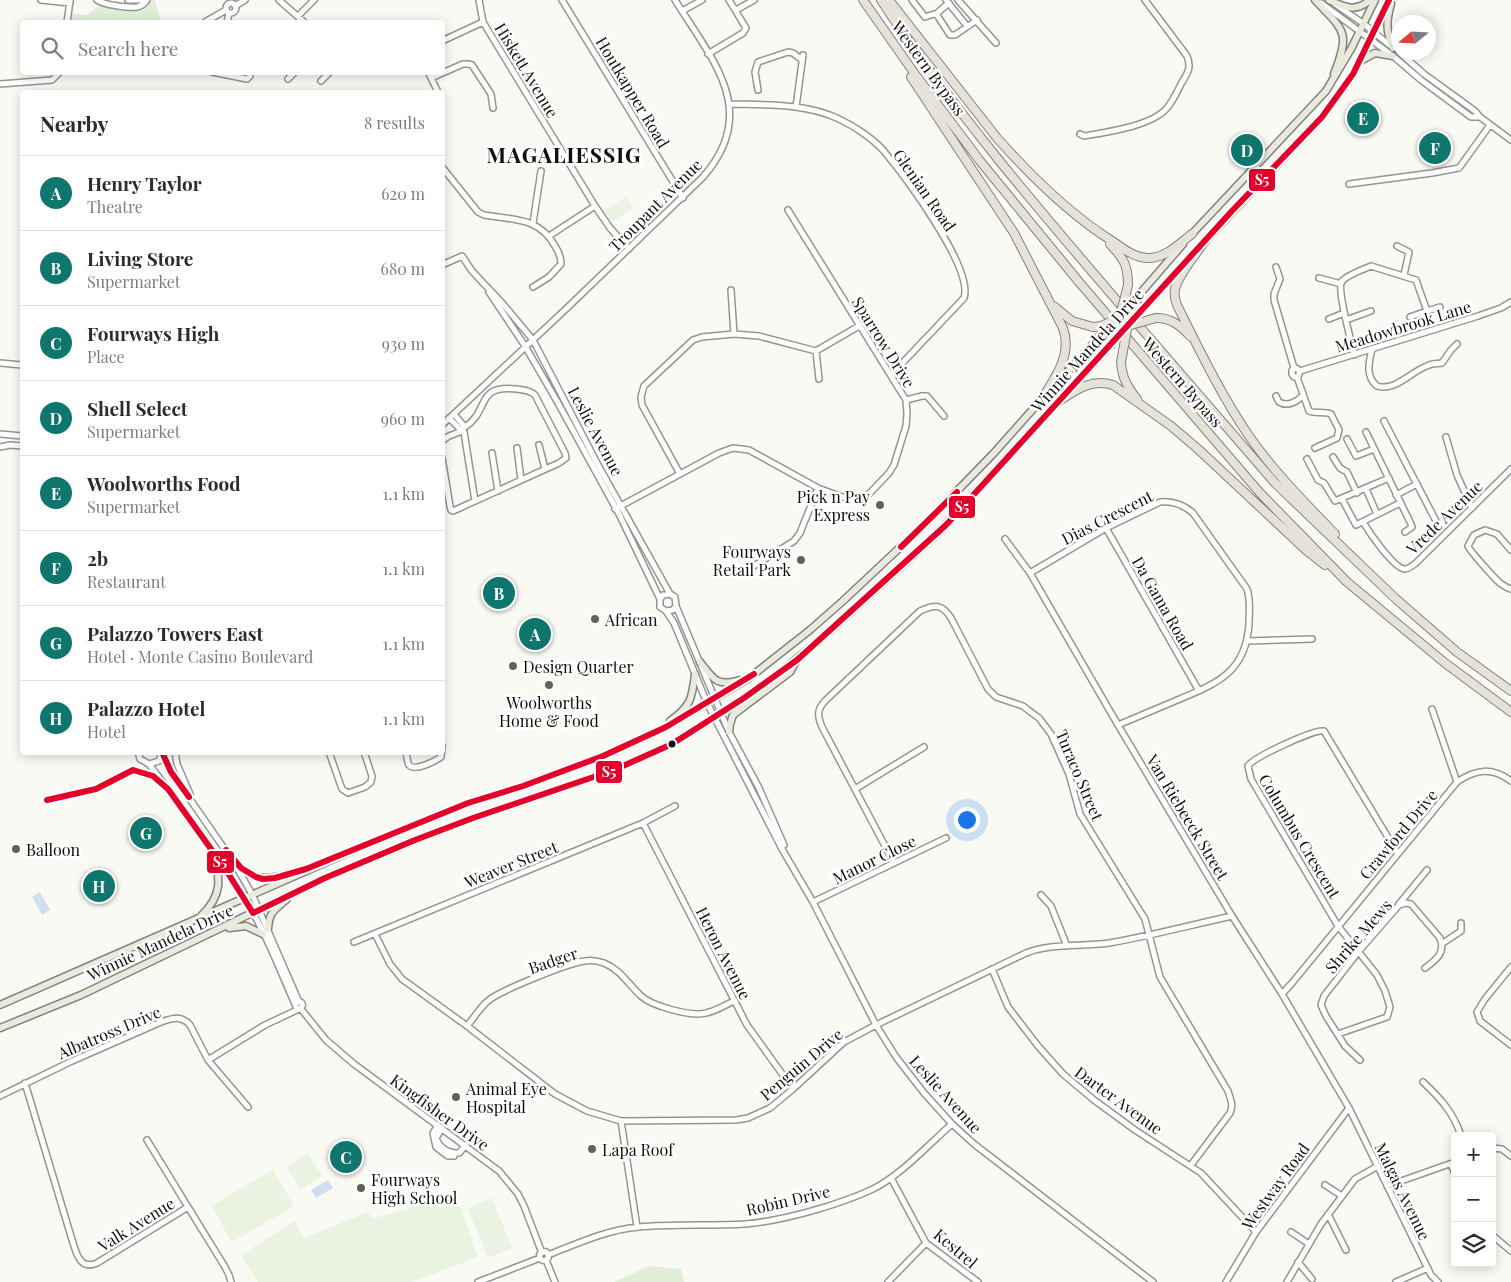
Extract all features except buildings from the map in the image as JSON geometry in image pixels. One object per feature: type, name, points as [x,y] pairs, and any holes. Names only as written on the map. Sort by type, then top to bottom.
[{"type":"highway","points":[[859,0],[1014,233],[1066,335],[1067,349],[1064,361],[1040,402]]},
{"type":"highway","name":"Western Bypass","points":[[863,0],[917,77],[980,161],[1079,282],[1260,493],[1347,582],[1438,657],[1511,712]]},
{"type":"highway","name":"Western Bypass","points":[[881,0],[928,69],[1049,221],[1275,483],[1396,599],[1456,652],[1511,691]]},
{"type":"highway","points":[[889,0],[1015,158],[1068,208],[1102,235],[1131,254],[1149,258],[1166,253],[1192,234]]},
{"type":"highway","points":[[1102,235],[1125,261],[1128,274],[1124,301],[1110,346]]},
{"type":"highway","points":[[1208,238],[1188,265],[1175,288],[1177,305],[1196,343],[1249,436],[1281,477],[1396,599]]},
{"type":"highway","points":[[1138,296],[1130,313],[1121,362],[1125,383],[1145,407]]},
{"type":"highway","points":[[1050,302],[1072,321],[1093,327],[1101,326],[1146,305]]},
{"type":"highway","points":[[1100,336],[1156,318],[1170,320],[1177,324],[1196,343]]},
{"type":"highway","points":[[1059,401],[1082,387],[1099,382],[1113,385],[1145,407],[1198,449],[1306,550],[1347,582]]},
{"type":"main road","points":[[1316,0],[1338,25],[1344,37],[1339,60],[1326,91]]},
{"type":"main road","points":[[1329,0],[1352,8],[1364,6],[1370,0]]},
{"type":"main road","name":"Winnie Mandela Drive","points":[[0,1005],[198,919],[306,869],[460,807],[603,756],[666,728],[748,678],[810,630],[844,600],[925,524],[993,454],[1138,296],[1192,234],[1326,91],[1343,64],[1375,0]]},
{"type":"main road","name":"Winnie Mandela Drive","points":[[0,1028],[81,995],[293,893],[415,840],[473,818],[614,770],[672,744],[721,713],[796,660],[934,536],[1322,117],[1353,74],[1391,0]]},
{"type":"main road","points":[[1391,0],[1386,25],[1391,42]]},
{"type":"main road","points":[[1359,62],[1375,53],[1391,52]]},
{"type":"main road","points":[[730,732],[730,722],[733,715],[790,672],[796,660]]},
{"type":"main road","points":[[700,662],[714,679],[723,683],[748,678]]},
{"type":"main road","points":[[644,738],[686,708],[692,698],[695,674]]},
{"type":"main road","points":[[198,919],[211,905],[219,888],[218,869],[212,851]]},
{"type":"main road","points":[[227,853],[249,874],[263,879],[288,875],[306,869]]},
{"type":"main road","points":[[215,932],[246,926],[265,932],[272,912],[293,893]]},
{"type":"main road","points":[[0,1032],[19,1021]]},
{"type":"street","points":[[41,0],[70,1],[67,20]]},
{"type":"street","points":[[97,0],[106,4],[132,7],[142,5],[146,0]]},
{"type":"street","points":[[128,0],[146,0]]},
{"type":"street","points":[[208,20],[227,11],[235,12],[235,6],[245,0]]},
{"type":"street","points":[[279,0],[302,20]]},
{"type":"street","points":[[298,16],[314,0]]},
{"type":"street","name":"Hiskett Avenue","points":[[479,0],[483,22],[595,206],[610,228],[629,249]]},
{"type":"street","name":"Houtkapper Road","points":[[562,0],[682,198]]},
{"type":"street","points":[[682,11],[702,0]]},
{"type":"street","points":[[708,54],[746,30],[730,0]]},
{"type":"street","points":[[736,10],[754,0]]},
{"type":"street","points":[[912,0],[924,17],[936,14],[948,2],[968,26]]},
{"type":"street","points":[[958,0],[996,43]]},
{"type":"street","points":[[1080,134],[1084,136],[1126,129],[1159,114],[1170,105],[1187,75],[1190,64],[1187,56],[1145,0]]},
{"type":"street","points":[[1316,0],[1359,33],[1391,50]]},
{"type":"street","points":[[1329,0],[1364,24],[1391,47]]},
{"type":"street","name":"Troupant Avenue","points":[[445,422],[704,177],[720,155],[729,129],[730,104],[721,75],[682,11],[678,1]]},
{"type":"street","points":[[227,11],[227,20]]},
{"type":"street","points":[[936,14],[950,36],[955,35],[977,20]]},
{"type":"street","points":[[445,40],[483,22]]},
{"type":"street","points":[[758,90],[755,72],[758,62],[788,52],[803,57],[796,107]]},
{"type":"street","points":[[1403,60],[1421,80],[1471,117],[1480,117],[1511,140]]},
{"type":"street","points":[[445,70],[463,64],[470,64],[491,94],[493,108]]},
{"type":"street","points":[[0,84],[52,80],[57,75]]},
{"type":"street","points":[[227,75],[246,79],[250,75]]},
{"type":"street","points":[[288,79],[291,75]]},
{"type":"street","points":[[321,81],[327,75]]},
{"type":"street","points":[[430,75],[437,90]]},
{"type":"street","name":"Glenian Road","points":[[730,104],[796,107],[814,110],[839,119],[882,149],[933,218],[962,274],[966,291],[964,298],[891,374]]},
{"type":"street","points":[[1349,184],[1459,168],[1490,124]]},
{"type":"street","points":[[445,171],[478,212],[484,215],[533,223],[549,236],[560,254],[561,264],[549,277],[533,287]]},
{"type":"street","points":[[533,223],[541,171]]},
{"type":"street","points":[[549,236],[595,206]]},
{"type":"street","name":"Sparrow Drive","points":[[617,512],[629,503],[719,452],[733,448],[749,450],[818,488],[852,500],[869,494],[894,465],[906,426],[906,400],[788,210]]},
{"type":"street","points":[[1397,246],[1410,252],[1404,276]]},
{"type":"street","name":"Leslie Avenue","points":[[445,263],[462,256],[487,288],[525,346],[617,512],[660,599]]},
{"type":"street","points":[[1341,284],[1348,277],[1371,266],[1404,276],[1416,280],[1427,311]]},
{"type":"street","points":[[1276,267],[1280,279],[1274,294],[1274,300],[1294,368],[1292,374],[1297,377],[1309,412],[1331,414],[1339,430],[1337,438],[1315,448]]},
{"type":"street","points":[[1319,278],[1341,284]]},
{"type":"street","points":[[1341,284],[1344,313],[1354,355]]},
{"type":"street","name":"Leslie Avenue","points":[[487,288],[533,340],[598,465],[670,594]]},
{"type":"street","points":[[732,290],[734,334]]},
{"type":"street","name":"Meadowbrook Lane","points":[[1300,371],[1486,313],[1511,302]]},
{"type":"street","points":[[1410,317],[1440,307]]},
{"type":"street","points":[[1346,320],[1371,311]]},
{"type":"street","points":[[1329,319],[1344,313]]},
{"type":"street","points":[[680,474],[642,405],[641,391],[644,386],[694,340],[702,337],[734,334],[759,336],[816,351],[859,326]]},
{"type":"street","points":[[1372,349],[1369,365],[1370,378],[1377,386],[1387,387],[1397,384],[1427,366],[1442,363],[1457,344]]},
{"type":"street","points":[[816,351],[819,379]]},
{"type":"street","points":[[0,363],[20,364]]},
{"type":"street","points":[[1294,368],[1300,371],[1300,375],[1297,377]]},
{"type":"street","points":[[445,439],[463,429],[475,419],[485,399],[497,389],[503,387],[532,392],[566,457],[563,461],[454,511],[451,510],[445,475]]},
{"type":"street","points":[[906,400],[927,396],[944,416]]},
{"type":"street","points":[[1276,396],[1278,402],[1285,404],[1296,402],[1302,396]]},
{"type":"street","points":[[454,414],[463,429],[475,501]]},
{"type":"street","points":[[449,418],[463,429]]},
{"type":"street","points":[[1384,421],[1436,521]]},
{"type":"street","points":[[1366,432],[1412,527],[1405,532]]},
{"type":"street","points":[[0,434],[20,436]]},
{"type":"street","points":[[1446,436],[1457,475],[1472,508]]},
{"type":"street","points":[[1347,439],[1356,456],[1374,449]]},
{"type":"street","points":[[539,445],[545,469]]},
{"type":"street","points":[[0,447],[20,446]]},
{"type":"street","points":[[517,448],[521,480]]},
{"type":"street","points":[[492,453],[498,491]]},
{"type":"street","points":[[1333,457],[1340,468],[1347,472],[1357,493]]},
{"type":"street","points":[[1307,459],[1318,480],[1324,483],[1333,500],[1337,501],[1388,478]]},
{"type":"street","name":"Vrede Avenue","points":[[1363,522],[1376,543],[1397,565],[1408,569],[1511,468]]},
{"type":"street","points":[[1396,494],[1417,484]]},
{"type":"street","points":[[741,574],[794,541],[800,533],[818,488]]},
{"type":"street","points":[[1366,489],[1377,514]]},
{"type":"street","points":[[1342,499],[1355,524],[1363,522],[1400,503]]},
{"type":"street","name":"Dias Crescent","points":[[1030,573],[1106,528],[1160,502],[1168,501],[1190,510],[1247,589],[1250,604],[1248,640],[1242,656],[1230,671],[1216,682],[1199,691],[1118,725]]},
{"type":"street","name":"Da Gama Road","points":[[1106,528],[1199,691]]},
{"type":"street","points":[[1511,550],[1497,534],[1486,530],[1474,535],[1468,546],[1498,581],[1511,589]]},
{"type":"street","name":"Van Riebeeck Street","points":[[1005,539],[1030,573],[1118,725],[1232,916],[1282,994],[1349,1108]]},
{"type":"street","points":[[670,594],[676,599],[676,606],[671,611],[666,612],[660,607],[660,599],[663,595],[670,594]]},
{"type":"street","name":"Leslie Avenue","points":[[676,606],[721,713],[776,825],[790,862]]},
{"type":"street","name":"Turaco Street","points":[[894,863],[822,727],[819,709],[826,700],[920,611],[929,606],[937,606],[945,609],[951,618],[988,689],[996,696],[1023,706],[1039,718],[1050,734],[1069,774],[1080,814],[1145,919],[1160,977],[1228,1091],[1232,1109],[1191,1165]]},
{"type":"street","name":"Leslie Avenue","points":[[666,612],[678,632],[707,703],[876,1025],[901,1064],[952,1124],[1003,1168],[1154,1282]]},
{"type":"street","points":[[1248,640],[1312,639]]},
{"type":"street","points":[[1432,709],[1457,782]]},
{"type":"street","name":"Columbus Crescent","points":[[1338,1034],[1384,1019],[1390,1013],[1385,991],[1378,975],[1338,926],[1250,779],[1248,766],[1251,762],[1315,731],[1324,731],[1398,854]]},
{"type":"street","points":[[855,789],[924,747]]},
{"type":"street","points":[[139,755],[140,759],[148,764],[168,789],[244,898],[256,912]]},
{"type":"street","points":[[148,764],[156,763],[161,755]]},
{"type":"street","points":[[163,755],[252,894],[256,912]]},
{"type":"street","points":[[176,755],[177,764],[195,806]]},
{"type":"street","points":[[330,755],[342,789],[348,793],[365,787],[371,782],[372,776],[365,755]]},
{"type":"street","points":[[407,755],[409,765],[417,767],[441,757],[441,755]]},
{"type":"street","points":[[133,770],[153,776],[168,789]]},
{"type":"street","name":"Crawford Drive","points":[[1282,994],[1457,782],[1466,776],[1482,770],[1495,772],[1511,781]]},
{"type":"street","name":"Weaver Street","points":[[354,942],[643,823],[675,806]]},
{"type":"street","name":"Heron Avenue","points":[[643,823],[734,1001],[752,1032],[793,1089]]},
{"type":"street","name":"Manor Close","points":[[813,902],[946,838]]},
{"type":"street","points":[[1399,905],[1427,870]]},
{"type":"street","points":[[1041,895],[1051,906],[1067,946]]},
{"type":"street","name":"Shrike Mews","points":[[1360,1060],[1348,1050],[1321,1008],[1324,996],[1359,951],[1399,905],[1411,904],[1440,938],[1442,943]]},
{"type":"street","name":"Kingfisher Drive","points":[[256,912],[265,932],[268,946],[279,961]]},
{"type":"street","name":"Penguin Drive","points":[[375,934],[398,976],[555,1094],[587,1111],[621,1121],[736,1120],[748,1118],[765,1111],[793,1089],[838,1046],[876,1025],[1034,950],[1109,943],[1232,916]]},
{"type":"street","points":[[1425,968],[1440,955],[1443,948],[1442,943],[1461,931],[1461,923]]},
{"type":"street","name":"Kingfisher Drive","points":[[265,932],[274,943],[279,961],[298,1006],[326,1040],[354,1064],[466,1145],[498,1171],[518,1194],[555,1282]]},
{"type":"street","points":[[268,946],[274,943]]},
{"type":"street","name":"Badger","points":[[467,1026],[484,1004],[499,994],[559,969],[584,961],[598,961],[614,968],[631,983],[641,996],[663,1007],[701,1014],[708,1013],[734,1001]]},
{"type":"street","points":[[1511,967],[1484,999],[1477,1012],[1480,1021],[1511,1045]]},
{"type":"street","name":"Darter Avenue","points":[[992,969],[1008,1007],[1038,1046],[1063,1074],[1135,1130],[1201,1173],[1256,1232]]},
{"type":"street","points":[[208,1060],[298,1006]]},
{"type":"street","name":"Albatross Drive","points":[[0,1096],[72,1060],[174,1018],[186,1020],[208,1060],[248,1107]]},
{"type":"street","name":"Valk Avenue","points":[[25,1082],[73,1243],[81,1262],[88,1265],[97,1263],[188,1207],[225,1267],[230,1282]]},
{"type":"street","points":[[1423,1082],[1449,1109],[1455,1118],[1460,1132]]},
{"type":"street","name":"Malgas Avenue","points":[[1349,1108],[1431,1274],[1438,1282]]},
{"type":"street","name":"Westway Road","points":[[1226,1282],[1256,1232],[1349,1108]]},
{"type":"street","points":[[621,1121],[637,1227]]},
{"type":"street","name":"Robin Drive","points":[[478,1282],[485,1281],[590,1238],[637,1227],[737,1224],[767,1221],[835,1203],[872,1189],[891,1178],[952,1124]]},
{"type":"street","points":[[440,1126],[433,1132],[436,1147],[448,1156],[459,1153],[466,1145]]},
{"type":"street","points":[[147,1140],[188,1207]]},
{"type":"street","points":[[1496,1148],[1502,1149],[1511,1156]]},
{"type":"street","points":[[1387,1186],[1451,1164]]},
{"type":"street","points":[[1287,1282],[1328,1214],[1342,1196],[1358,1176],[1378,1166]]},
{"type":"street","name":"Kestrel","points":[[891,1178],[926,1243],[978,1282]]},
{"type":"street","points":[[1325,1185],[1342,1196]]},
{"type":"street","points":[[1328,1214],[1346,1250]]},
{"type":"street","points":[[1291,1232],[1309,1244]]},
{"type":"street","points":[[1496,1238],[1511,1251]]},
{"type":"street","points":[[888,1282],[926,1243]]},
{"type":"street","points":[[1298,1262],[1312,1280]]},
{"type":"street","points":[[1396,1282],[1428,1268]]},
{"type":"green space","points":[[155,0],[161,20],[71,20],[72,14],[87,15],[100,5],[140,10]]},
{"type":"green space","points":[[626,197],[633,208],[611,222],[604,210]]},
{"type":"green space","points":[[307,1153],[322,1175],[301,1190],[286,1167]]},
{"type":"green space","points":[[273,1170],[294,1206],[232,1242],[211,1206]]},
{"type":"green space","points":[[420,1194],[450,1198],[460,1206],[478,1257],[411,1282],[258,1282],[241,1255],[295,1221],[304,1238],[368,1212],[372,1219],[419,1205],[417,1198]]},
{"type":"green space","points":[[492,1198],[512,1248],[488,1258],[468,1208]]},
{"type":"green space","points":[[649,1266],[681,1269],[684,1282],[614,1282]]},
{"type":"water","points":[[40,892],[50,910],[42,915],[32,897]]},
{"type":"water","points":[[328,1180],[333,1188],[316,1198],[311,1190]]},
{"type":"transit line","name":"S5","points":[[47,800],[96,789],[133,770],[153,776],[168,789],[226,870],[253,913],[325,878],[415,840],[473,818],[614,770],[672,744],[744,698],[797,660],[946,525],[1231,212],[1322,117],[1353,74],[1389,0]]},
{"type":"transit line","name":"S5","points":[[901,547],[957,492]]},
{"type":"transit line","name":"S5","points":[[226,850],[241,868],[263,879],[275,878],[306,869],[468,803],[523,786],[603,756],[666,727],[754,674]]},
{"type":"transit line","name":"S5","points":[[163,755],[171,772],[189,797]]},
{"type":"place","name":"Woolworths Food","points":[[1363,118]]},
{"type":"place","name":"2b","points":[[1435,148]]},
{"type":"place","name":"Shell Select","points":[[1247,150]]},
{"type":"place","name":"Pick n Pay Express","points":[[880,505]]},
{"type":"place","name":"Fourways Retail Park","points":[[801,560]]},
{"type":"place","name":"Living Store","points":[[499,593]]},
{"type":"place","name":"African","points":[[595,619]]},
{"type":"place","name":"Henry Taylor","points":[[535,634]]},
{"type":"place","name":"Design Quarter","points":[[513,666]]},
{"type":"place","name":"Woolworths Home & Food","points":[[549,685]]},
{"type":"place","name":"Palazzo Towers East","points":[[146,833]]},
{"type":"place","name":"Balloon","points":[[16,849]]},
{"type":"place","name":"Palazzo Hotel","points":[[99,886]]},
{"type":"place","name":"Animal Eye Hospital","points":[[456,1097]]},
{"type":"place","name":"Lapa Roof","points":[[592,1149]]},
{"type":"place","name":"Fourways High","points":[[346,1157]]},
{"type":"place","name":"Fourways High School","points":[[361,1188]]},
{"type":"district","name":"MAGALIESSIG","points":[[564,154]]}]
